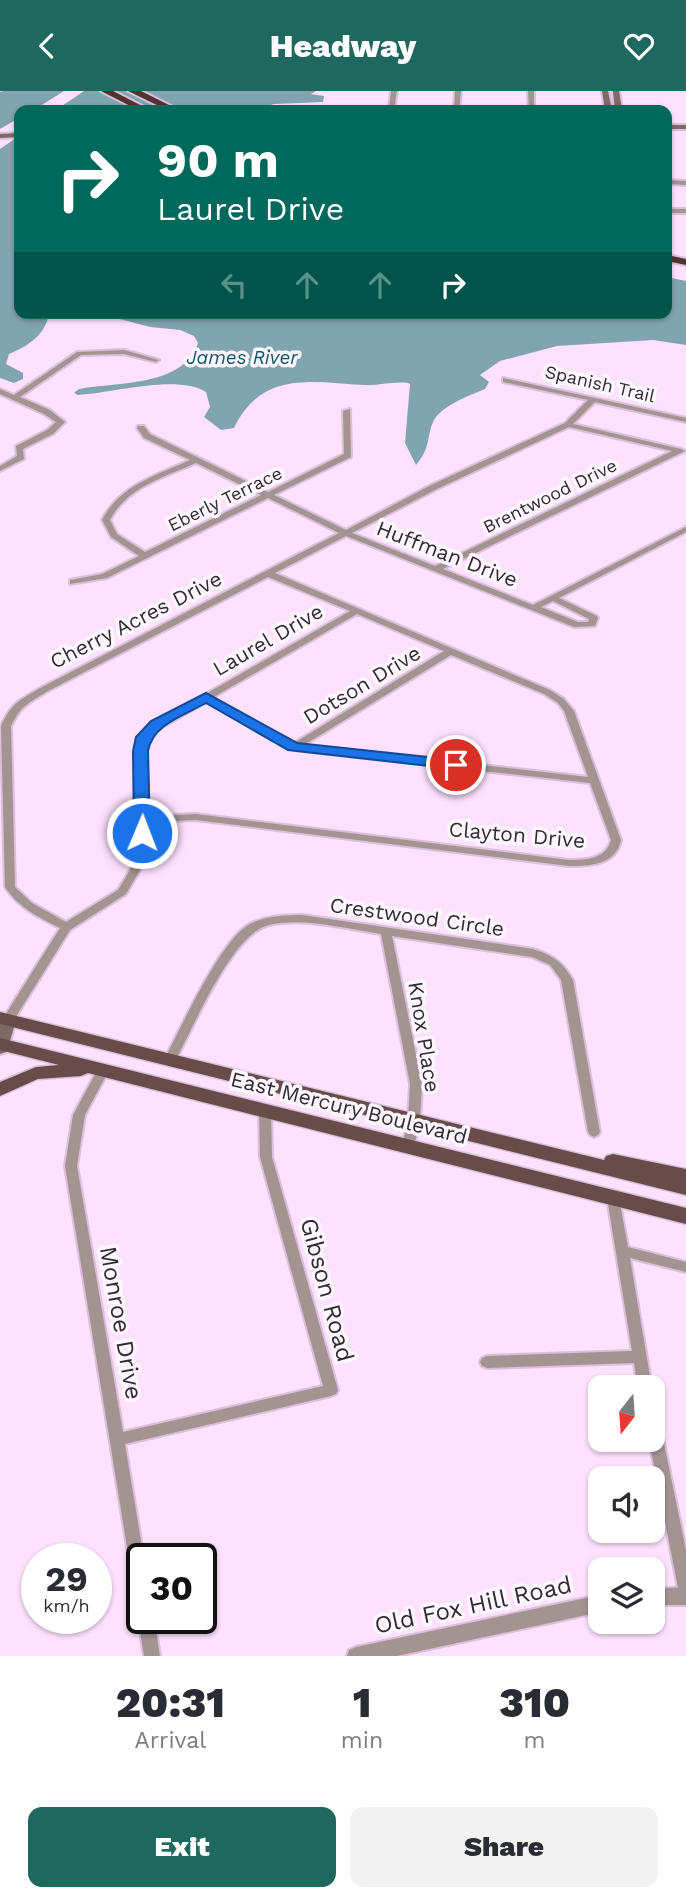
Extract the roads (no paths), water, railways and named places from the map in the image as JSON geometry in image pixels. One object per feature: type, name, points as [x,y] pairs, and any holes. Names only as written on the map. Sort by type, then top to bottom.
[{"type":"highway","points":[[107,91],[136,105]]},
{"type":"highway","points":[[133,91],[163,105]]},
{"type":"main road","name":"East Mercury Boulevard","points":[[2,1034],[170,1060],[686,1188]]},
{"type":"main road","name":"East Mercury Boulevard","points":[[2,1034],[103,1070],[686,1216]]},
{"type":"main road","points":[[0,1089],[36,1073],[103,1070]]},
{"type":"main road","points":[[511,1145],[644,1165],[686,1176]]},
{"type":"main road","points":[[613,1198],[686,1224]]},
{"type":"street","points":[[14,398],[79,353],[124,352],[156,360]]},
{"type":"street","name":"Spanish Trail","points":[[506,380],[686,419]]},
{"type":"street","points":[[0,391],[47,412],[61,422],[50,432],[19,448],[22,457],[0,469]]},
{"type":"street","name":"Cherry Acres Drive","points":[[66,927],[15,896],[7,876],[8,718],[20,704],[434,487],[568,425],[594,399]]},
{"type":"street","name":"Eberly Terrace","points":[[73,582],[104,576],[348,455],[347,411]]},
{"type":"street","points":[[568,425],[683,451]]},
{"type":"street","name":"Huffman Drive","points":[[141,428],[146,436],[270,494],[345,533],[578,625],[592,624],[594,618],[553,598]]},
{"type":"street","name":"Brentwood Drive","points":[[435,569],[683,451]]},
{"type":"street","points":[[145,556],[114,535],[106,520],[109,512],[130,492],[197,460]]},
{"type":"street","name":"Huffman Drive","points":[[535,607],[686,529]]},
{"type":"street","name":"Clayton Drive","points":[[144,819],[196,817],[569,863],[587,863],[603,858],[614,849],[616,840],[592,779],[574,722],[562,701],[547,692],[267,573]]},
{"type":"street","name":"Laurel Drive","points":[[66,927],[111,900],[129,883],[138,859],[144,819],[140,751],[143,737],[156,725],[355,612]]},
{"type":"street","name":"Dotson Drive","points":[[294,747],[449,652]]},
{"type":"street","points":[[206,698],[294,747],[592,779]]},
{"type":"street","name":"Crestwood Circle","points":[[170,1060],[233,946],[249,930],[282,919],[302,919],[533,953],[548,957],[559,965],[567,980],[594,1132]]},
{"type":"street","points":[[2,1034],[66,927]]},
{"type":"street","name":"Knox Place","points":[[386,933],[416,1084],[414,1121],[408,1146]]},
{"type":"street","name":"Monroe Drive","points":[[103,1070],[79,1115],[71,1166],[135,1543]]},
{"type":"street","name":"Gibson Road","points":[[118,1439],[331,1390],[266,1157],[265,1110]]},
{"type":"street","points":[[613,1198],[642,1375]]},
{"type":"street","points":[[621,1251],[686,1266]]},
{"type":"street","points":[[487,1361],[639,1357]]},
{"type":"street","points":[[659,1453],[686,1588]]},
{"type":"street","points":[[665,1597],[686,1596]]},
{"type":"street","name":"Old Fox Hill Road","points":[[356,1656],[588,1606]]},
{"type":"street","points":[[148,1634],[152,1656]]},
{"type":"water","points":[[64,91],[42,105],[14,105],[14,121],[0,129],[0,92]]},
{"type":"water","points":[[84,91],[316,91],[311,94],[324,96],[323,102],[271,105],[63,105]]},
{"type":"water","points":[[14,139],[14,319],[48,319],[35,339],[9,354],[6,364],[23,373],[23,379],[14,383],[0,378],[0,149]]},
{"type":"water","name":"James River","points":[[672,278],[686,281],[686,345],[653,340],[557,346],[500,361],[480,375],[489,382],[485,389],[457,401],[438,415],[434,420],[427,447],[416,465],[405,443],[408,383],[369,385],[307,382],[274,388],[259,396],[245,409],[234,428],[221,430],[204,417],[210,407],[206,392],[194,387],[162,385],[93,394],[74,393],[79,389],[129,383],[164,375],[179,368],[190,357],[198,343],[194,336],[180,330],[150,327],[120,319],[672,319]]}]
